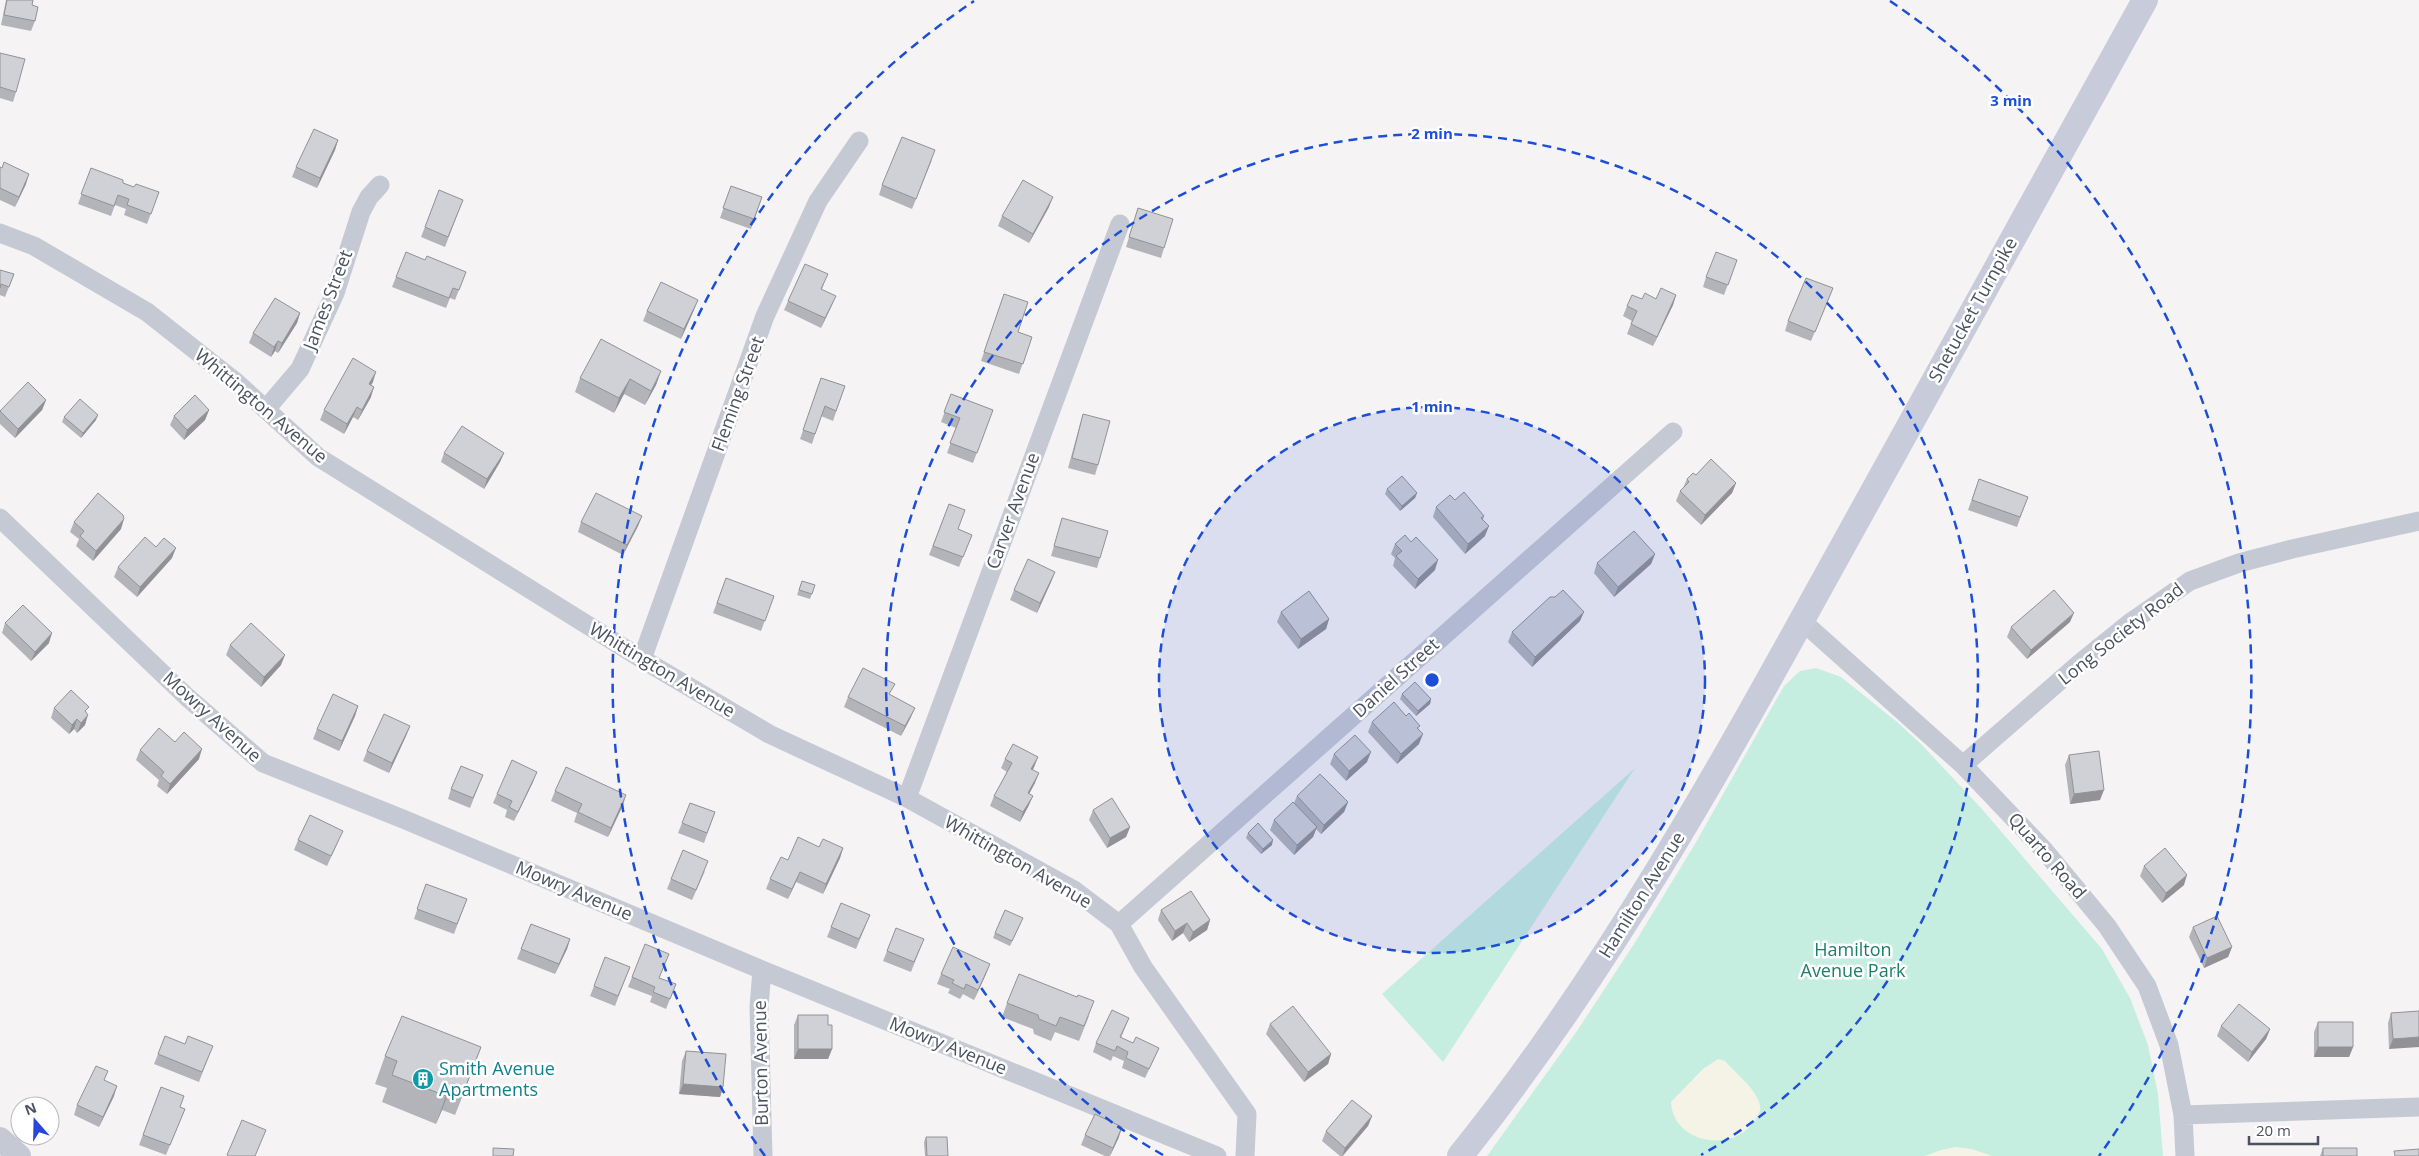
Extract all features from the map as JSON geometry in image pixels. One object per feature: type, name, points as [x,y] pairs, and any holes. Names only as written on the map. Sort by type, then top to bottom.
[{"type":"main road","name":"Shetucket Turnpike","points":[[1802,620],[2145,0]]},
{"type":"main road","name":"Hamilton Avenue","points":[[1460,1156],[1563,1017],[1619,934],[1670,851],[1802,620]]},
{"type":"street","name":"Fleming Street","points":[[642,659],[765,316],[818,201],[859,141]]},
{"type":"street","name":"James Street","points":[[266,409],[300,369],[335,293],[361,212],[369,197],[380,185]]},
{"type":"street","name":"Carver Avenue","points":[[907,798],[1120,224]]},
{"type":"street","name":"Whittington Avenue","points":[[0,233],[34,246],[147,312],[266,409],[318,457],[642,659],[769,734],[907,798],[1074,890],[1119,924],[1143,967],[1247,1114],[1245,1156]]},
{"type":"street","name":"Daniel Street","points":[[1119,924],[1673,432]]},
{"type":"street","name":"Mowry Avenue","points":[[0,518],[187,697],[263,763],[403,819],[762,970],[1217,1156]]},
{"type":"street","name":"Long Society Road","points":[[1963,765],[2079,664],[2131,622],[2190,581],[2292,548],[2419,521]]},
{"type":"street","name":"Quarto Road","points":[[1802,620],[1963,765],[2044,850],[2107,926],[2147,986],[2169,1045],[2183,1115],[2185,1156]]},
{"type":"street","name":"Burton Avenue","points":[[762,970],[759,1007],[763,1156]]},
{"type":"street","points":[[2183,1115],[2419,1107]]},
{"type":"street","points":[[0,1139],[19,1156]]},
{"type":"green space","name":"Hamilton Avenue Park","points":[[1816,668],[1841,677],[1921,744],[1981,808],[2102,949],[2130,998],[2148,1045],[2158,1094],[2163,1156],[1487,1156],[1577,1031],[1634,944],[1695,844],[1784,686],[1800,671]]},
{"type":"green space","points":[[1635,768],[1443,1062],[1382,994]]},
{"type":"sand","points":[[1718,1059],[1725,1061],[1749,1086],[1757,1096],[1760,1109],[1759,1114],[1745,1131],[1733,1137],[1720,1140],[1706,1140],[1693,1135],[1682,1127],[1674,1116],[1671,1102],[1703,1069]]},
{"type":"sand","points":[[1956,1147],[1972,1149],[1992,1156],[1925,1156]]},
{"type":"building","points":[[7,0],[33,0],[32,5],[38,7],[35,21],[4,15]]},
{"type":"building","points":[[0,53],[25,59],[16,92],[0,87]]},
{"type":"building","points":[[314,129],[338,140],[320,178],[296,167]]},
{"type":"building","points":[[902,137],[935,150],[916,199],[882,185]]},
{"type":"building","points":[[4,162],[29,174],[19,197],[0,188],[0,167],[2,168]]},
{"type":"building","points":[[91,168],[123,180],[123,183],[134,187],[136,184],[159,192],[151,214],[127,205],[129,199],[118,195],[114,206],[81,194]]},
{"type":"building","points":[[1023,180],[1053,197],[1033,234],[1002,216]]},
{"type":"building","points":[[731,186],[762,197],[754,219],[723,208]]},
{"type":"building","points":[[439,190],[463,200],[448,237],[425,227]]},
{"type":"building","points":[[1138,208],[1173,219],[1164,248],[1129,237]]},
{"type":"building","points":[[406,252],[425,260],[427,256],[466,272],[459,290],[453,288],[449,298],[396,277]]},
{"type":"building","points":[[1716,252],[1737,260],[1728,285],[1706,277]]},
{"type":"building","points":[[805,264],[828,274],[821,289],[836,296],[825,318],[788,301]]},
{"type":"building","points":[[0,270],[14,274],[9,287],[1,284],[0,288]]},
{"type":"building","points":[[1806,278],[1833,288],[1815,332],[1788,321]]},
{"type":"building","points":[[661,282],[698,300],[684,329],[647,311]]},
{"type":"building","points":[[1661,288],[1676,295],[1657,337],[1631,324],[1637,311],[1627,306],[1632,295],[1642,299],[1645,293],[1656,299]]},
{"type":"building","points":[[1004,294],[1028,302],[1018,332],[1032,337],[1023,364],[984,352]]},
{"type":"building","points":[[275,298],[300,313],[282,343],[278,341],[274,347],[253,333]]},
{"type":"building","points":[[601,339],[661,371],[651,391],[630,379],[619,398],[580,378]]},
{"type":"building","points":[[353,358],[376,372],[369,384],[374,387],[362,410],[357,407],[347,424],[324,410]]},
{"type":"building","points":[[821,378],[845,386],[836,411],[825,406],[815,434],[803,430]]},
{"type":"building","points":[[28,382],[46,400],[18,429],[0,411]]},
{"type":"building","points":[[951,394],[993,410],[977,453],[950,443],[960,418],[944,412]]},
{"type":"building","points":[[195,395],[209,410],[187,430],[174,416]]},
{"type":"building","points":[[80,399],[98,415],[83,433],[64,417]]},
{"type":"building","points":[[1083,414],[1110,421],[1098,465],[1072,458]]},
{"type":"building","points":[[462,426],[504,453],[487,479],[444,453]]},
{"type":"building","points":[[1711,459],[1736,483],[1705,515],[1680,491],[1689,482],[1687,479],[1693,473],[1696,475]]},
{"type":"building","points":[[1402,476],[1417,493],[1402,506],[1387,489]]},
{"type":"building","points":[[1979,479],[2028,497],[2020,517],[1972,500]]},
{"type":"building","points":[[1464,492],[1484,516],[1481,518],[1489,526],[1468,544],[1436,507],[1450,495],[1455,500]]},
{"type":"building","points":[[98,493],[123,515],[124,519],[96,551],[80,536],[84,531],[74,522]]},
{"type":"building","points":[[596,493],[642,516],[627,545],[581,522]]},
{"type":"building","points":[[949,504],[965,510],[958,529],[972,535],[963,557],[933,546]]},
{"type":"building","points":[[1062,518],[1108,531],[1100,558],[1054,546]]},
{"type":"building","points":[[1634,531],[1655,554],[1618,587],[1597,563]]},
{"type":"building","points":[[1405,535],[1411,542],[1416,537],[1438,560],[1418,579],[1396,556],[1402,551],[1395,544]]},
{"type":"building","points":[[145,537],[156,547],[164,538],[176,548],[140,587],[118,567]]},
{"type":"building","points":[[1028,559],[1055,572],[1040,603],[1014,590]]},
{"type":"building","points":[[726,578],[774,596],[765,621],[717,603]]},
{"type":"building","points":[[802,581],[815,585],[812,594],[799,590]]},
{"type":"building","points":[[1563,590],[1584,612],[1535,657],[1512,632],[1550,597],[1555,597]]},
{"type":"building","points":[[2054,590],[2074,613],[2031,650],[2011,627]]},
{"type":"building","points":[[1309,591],[1329,619],[1301,639],[1281,612]]},
{"type":"building","points":[[23,605],[52,633],[35,652],[5,623]]},
{"type":"building","points":[[251,623],[285,655],[264,677],[230,645]]},
{"type":"building","points":[[863,668],[895,684],[889,694],[915,708],[905,726],[848,697]]},
{"type":"building","points":[[1415,682],[1431,699],[1418,711],[1402,694]]},
{"type":"building","points":[[71,690],[89,707],[85,711],[88,715],[81,723],[77,719],[72,725],[54,708]]},
{"type":"building","points":[[333,694],[358,706],[342,741],[317,729]]},
{"type":"building","points":[[1394,702],[1406,716],[1409,713],[1420,726],[1417,728],[1423,734],[1401,754],[1372,722]]},
{"type":"building","points":[[384,714],[410,726],[392,763],[367,751]]},
{"type":"building","points":[[159,728],[175,742],[184,732],[202,749],[170,784],[161,776],[164,772],[140,750]]},
{"type":"building","points":[[1355,735],[1371,752],[1349,771],[1334,754]]},
{"type":"building","points":[[1013,744],[1038,757],[1031,769],[1039,773],[1028,793],[1033,796],[1023,812],[994,796],[1012,763],[1005,759]]},
{"type":"building","points":[[2099,751],[2104,790],[2074,794],[2069,755]]},
{"type":"building","points":[[512,760],[537,772],[518,812],[509,807],[512,801],[497,794]]},
{"type":"building","points":[[461,766],[483,775],[473,798],[451,789]]},
{"type":"building","points":[[566,767],[626,795],[611,828],[578,812],[582,804],[555,791]]},
{"type":"building","points":[[1320,774],[1348,802],[1324,825],[1297,796]]},
{"type":"building","points":[[1112,798],[1130,827],[1110,838],[1093,810]]},
{"type":"building","points":[[1293,802],[1317,827],[1297,845],[1274,820]]},
{"type":"building","points":[[690,803],[715,812],[707,833],[682,823]]},
{"type":"building","points":[[310,815],[343,831],[331,856],[298,840]]},
{"type":"building","points":[[1258,823],[1273,840],[1263,849],[1248,833]]},
{"type":"building","points":[[798,837],[819,847],[823,839],[843,848],[826,884],[800,872],[792,889],[770,879],[781,857],[788,860]]},
{"type":"building","points":[[2165,848],[2187,875],[2166,893],[2144,866]]},
{"type":"building","points":[[683,850],[708,861],[696,890],[671,879]]},
{"type":"building","points":[[426,884],[467,899],[457,924],[417,909]]},
{"type":"building","points":[[1191,891],[1210,920],[1193,932],[1187,923],[1175,931],[1161,910]]},
{"type":"building","points":[[841,903],[870,915],[859,939],[831,927]]},
{"type":"building","points":[[1005,910],[1023,918],[1012,941],[995,933]]},
{"type":"building","points":[[2217,916],[2232,947],[2207,958],[2193,927]]},
{"type":"building","points":[[531,924],[570,939],[559,964],[521,949]]},
{"type":"building","points":[[896,928],[924,939],[914,962],[887,951]]},
{"type":"building","points":[[645,944],[669,954],[659,978],[676,984],[670,999],[653,992],[655,987],[632,977]]},
{"type":"building","points":[[953,947],[990,964],[978,990],[966,984],[964,989],[952,983],[954,980],[941,974]]},
{"type":"building","points":[[605,957],[630,967],[618,996],[594,986]]},
{"type":"building","points":[[1019,974],[1077,997],[1078,995],[1094,1001],[1084,1026],[1060,1017],[1056,1026],[1039,1019],[1038,1015],[1007,1003]]},
{"type":"building","points":[[2239,1004],[2270,1029],[2252,1052],[2221,1026]]},
{"type":"building","points":[[1293,1006],[1331,1054],[1308,1072],[1270,1024]]},
{"type":"building","points":[[1112,1010],[1129,1018],[1120,1037],[1133,1043],[1136,1037],[1159,1048],[1149,1069],[1126,1058],[1128,1052],[1117,1046],[1115,1051],[1096,1043]]},
{"type":"building","points":[[2419,1011],[2419,1037],[2393,1039],[2391,1013]]},
{"type":"building","points":[[798,1015],[828,1015],[828,1025],[832,1025],[832,1049],[798,1049]]},
{"type":"building","points":[[402,1016],[481,1047],[465,1088],[452,1083],[446,1096],[392,1075],[397,1061],[385,1056]]},
{"type":"building","points":[[2318,1022],[2353,1022],[2353,1047],[2318,1047]]},
{"type":"building","points":[[165,1036],[185,1044],[188,1036],[213,1046],[202,1072],[158,1054]]},
{"type":"building","points":[[686,1051],[726,1054],[723,1087],[683,1084]]},
{"type":"building","points":[[96,1066],[108,1071],[104,1080],[117,1086],[103,1117],[77,1105]]},
{"type":"building","points":[[161,1087],[184,1096],[180,1107],[185,1109],[170,1145],[143,1135]]},
{"type":"building","points":[[1352,1100],[1372,1116],[1345,1148],[1326,1131]]},
{"type":"building","points":[[1095,1114],[1122,1127],[1113,1148],[1085,1135]]},
{"type":"building","points":[[242,1120],[266,1130],[255,1156],[229,1156],[227,1155]]},
{"type":"building","points":[[926,1137],[947,1137],[948,1156],[927,1156]]},
{"type":"building","points":[[493,1148],[514,1149],[513,1156],[493,1156]]},
{"type":"building","points":[[2323,1148],[2357,1148],[2357,1156],[2323,1156]]},
{"type":"building","points":[[2419,1149],[2419,1156],[2395,1156],[2394,1151]]},
{"type":"place","name":"Smith Avenue Apartments","points":[[423,1079]]}]
